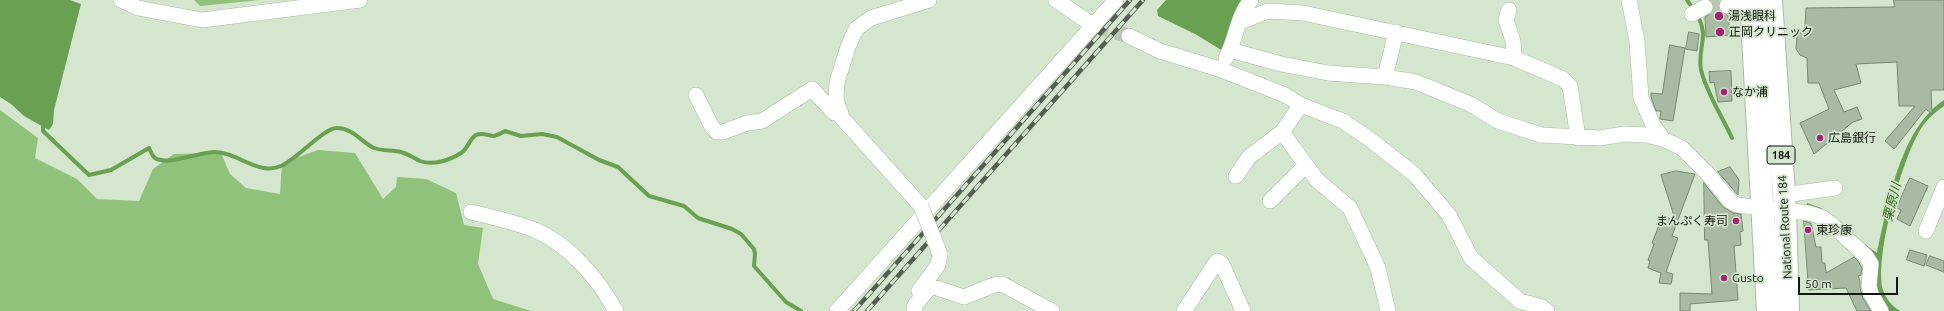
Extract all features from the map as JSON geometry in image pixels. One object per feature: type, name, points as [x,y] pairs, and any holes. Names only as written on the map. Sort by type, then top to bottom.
[{"type":"highway","name":"National Route 184","points":[[1758,2],[1784,202],[1788,311]]},
{"type":"highway","name":"National Route 184","points":[[1758,2],[1762,207],[1768,311]]},
{"type":"street","points":[[121,0],[138,8],[202,20],[360,0]]},
{"type":"street","points":[[909,311],[910,303],[938,264],[940,254],[921,206],[842,118],[836,99],[837,82],[848,47],[856,29],[871,18],[929,0]]},
{"type":"street","points":[[1056,0],[1094,26]]},
{"type":"street","points":[[837,311],[1116,0]]},
{"type":"street","points":[[1219,69],[1230,50],[1245,6],[1251,0]]},
{"type":"street","points":[[1625,2],[1637,41],[1641,98],[1653,125],[1663,139]]},
{"type":"street","points":[[1727,6],[1758,2]]},
{"type":"street","points":[[1509,10],[1506,20],[1513,41],[1514,58]]},
{"type":"street","points":[[1240,22],[1268,11],[1303,13],[1514,58],[1564,79],[1570,86],[1578,138]]},
{"type":"street","points":[[1385,77],[1396,32]]},
{"type":"street","points":[[1129,36],[1160,51],[1219,69],[1286,95],[1301,105],[1343,121],[1368,138],[1414,174],[1449,215],[1471,258],[1520,301],[1542,307],[1547,311]]},
{"type":"street","points":[[1230,50],[1281,64],[1328,73],[1385,77],[1416,82],[1470,104],[1498,121],[1542,135],[1600,138],[1624,134],[1646,135],[1663,139],[1682,148],[1707,173],[1730,201],[1737,205],[1762,207],[1835,188]]},
{"type":"street","points":[[696,95],[712,126],[717,132],[724,132],[746,123],[762,121],[812,89],[834,113],[841,114]]},
{"type":"street","points":[[1236,176],[1249,157],[1282,132],[1301,105]]},
{"type":"street","points":[[1282,132],[1317,180],[1350,208],[1378,268],[1388,311]]},
{"type":"street","points":[[1270,201],[1306,165]]},
{"type":"street","points":[[1926,231],[1944,187]]},
{"type":"street","points":[[1784,202],[1821,217],[1866,256],[1871,264],[1869,286],[1871,294],[1881,311]]},
{"type":"street","points":[[470,212],[506,220],[536,231],[562,248],[588,269],[606,292],[616,311]]},
{"type":"street","points":[[1184,311],[1217,262],[1222,264],[1243,311]]},
{"type":"street","points":[[914,311],[915,305],[931,286],[964,297],[994,285],[1002,284],[1052,311]]},
{"type":"shaded area","points":[[194,0],[260,0],[200,6]]},
{"type":"shaded area","points":[[0,110],[38,138],[35,158],[77,179],[97,199],[139,201],[153,169],[174,154],[221,153],[230,174],[246,188],[280,194],[282,163],[318,150],[355,153],[383,199],[396,187],[397,177],[426,179],[456,193],[464,225],[483,228],[478,264],[493,299],[531,311],[0,311]]},
{"type":"water","points":[[0,0],[70,0],[81,4],[54,110],[53,124],[49,130],[24,116],[11,104],[0,97]]},
{"type":"water","points":[[1166,0],[1244,0],[1223,51],[1195,34],[1158,16],[1157,10]]},
{"type":"water","name":"栗原川","points":[[1944,100],[1944,106],[1933,114],[1924,124],[1912,146],[1891,210],[1882,255],[1881,275],[1883,290],[1886,296],[1892,305],[1900,311],[1887,311],[1876,294],[1875,265],[1877,259],[1849,236],[1806,208],[1807,203],[1821,208],[1835,218],[1852,235],[1877,253],[1891,191],[1906,148],[1917,129],[1929,113]]},
{"type":"building","points":[[1894,0],[1944,0],[1944,90],[1931,90],[1932,114],[1926,109],[1894,149],[1885,141],[1915,106],[1899,106],[1897,62],[1856,64],[1861,83],[1834,90],[1844,112],[1857,107],[1862,119],[1853,122],[1814,154],[1800,123],[1829,109],[1819,83],[1808,83],[1807,58],[1800,55],[1796,49],[1797,36],[1805,27],[1806,8],[1894,7]]},
{"type":"building","points":[[1718,4],[1720,11],[1728,15],[1730,35],[1706,37],[1705,17],[1712,12],[1713,5]]},
{"type":"building","points":[[1689,32],[1699,34],[1697,51],[1686,49]]},
{"type":"building","points":[[1670,45],[1685,48],[1673,121],[1660,119],[1661,111],[1656,111],[1651,97],[1651,93],[1662,94]]},
{"type":"building","name":"なか浦","points":[[1731,71],[1732,101],[1718,102],[1714,82],[1710,83],[1709,72]]},
{"type":"building","points":[[1730,167],[1739,180],[1738,195],[1718,172]]},
{"type":"building","points":[[1676,171],[1695,174],[1672,236],[1678,238],[1666,272],[1673,274],[1671,284],[1659,283],[1661,273],[1648,268],[1650,261],[1648,260],[1654,244],[1652,243],[1663,215],[1676,222],[1661,175]]},
{"type":"building","points":[[1910,178],[1928,186],[1910,226],[1897,219],[1901,210],[1897,208]]},
{"type":"building","points":[[1704,183],[1723,207],[1733,213],[1741,214],[1743,231],[1740,232],[1741,245],[1734,246],[1738,300],[1690,304],[1690,311],[1680,311],[1680,293],[1712,294],[1708,240],[1705,240]]},
{"type":"building","points":[[1804,221],[1811,223],[1816,247],[1821,247],[1822,263],[1825,263],[1826,273],[1854,257],[1858,261],[1862,268],[1861,275],[1858,276],[1860,288],[1863,298],[1871,311],[1857,311],[1846,288],[1809,290]]},
{"type":"building","points":[[1910,250],[1927,255],[1924,266],[1907,260]]},
{"type":"building","points":[[1930,256],[1944,261],[1944,272],[1926,265]]},
{"type":"waterway","points":[[1687,0],[1694,10]]},
{"type":"waterway","points":[[1697,15],[1703,30],[1700,62],[1701,70],[1711,96],[1732,138]]},
{"type":"waterway","points":[[43,126],[43,131],[89,175],[111,170],[149,148],[154,157],[160,160],[175,160],[215,152],[232,156],[256,166],[272,168],[287,163],[325,133],[337,128],[348,130],[374,148],[401,152],[420,161],[430,163],[447,160],[461,153],[470,141],[478,134],[494,136],[505,131],[521,136],[542,134],[557,137],[599,160],[618,167],[649,196],[684,206],[698,218],[732,229],[741,234],[754,249],[754,266],[786,302],[801,311]]},
{"type":"tunnel","points":[[1705,7],[1727,6]]},
{"type":"tunnel","points":[[1094,26],[1129,36]]},
{"type":"railway","points":[[854,311],[1130,0]]},
{"type":"railway","points":[[867,311],[1143,0]]},
{"type":"place","name":"湯浅眼科","points":[[1719,16]]},
{"type":"place","name":"正岡クリニック","points":[[1720,32]]},
{"type":"place","name":"なか浦","points":[[1724,92]]},
{"type":"place","name":"広島銀行","points":[[1820,138]]},
{"type":"place","name":"まんぷく寿司","points":[[1736,221]]},
{"type":"place","name":"東珍康","points":[[1808,230]]},
{"type":"place","name":"Gusto","points":[[1724,278]]}]
